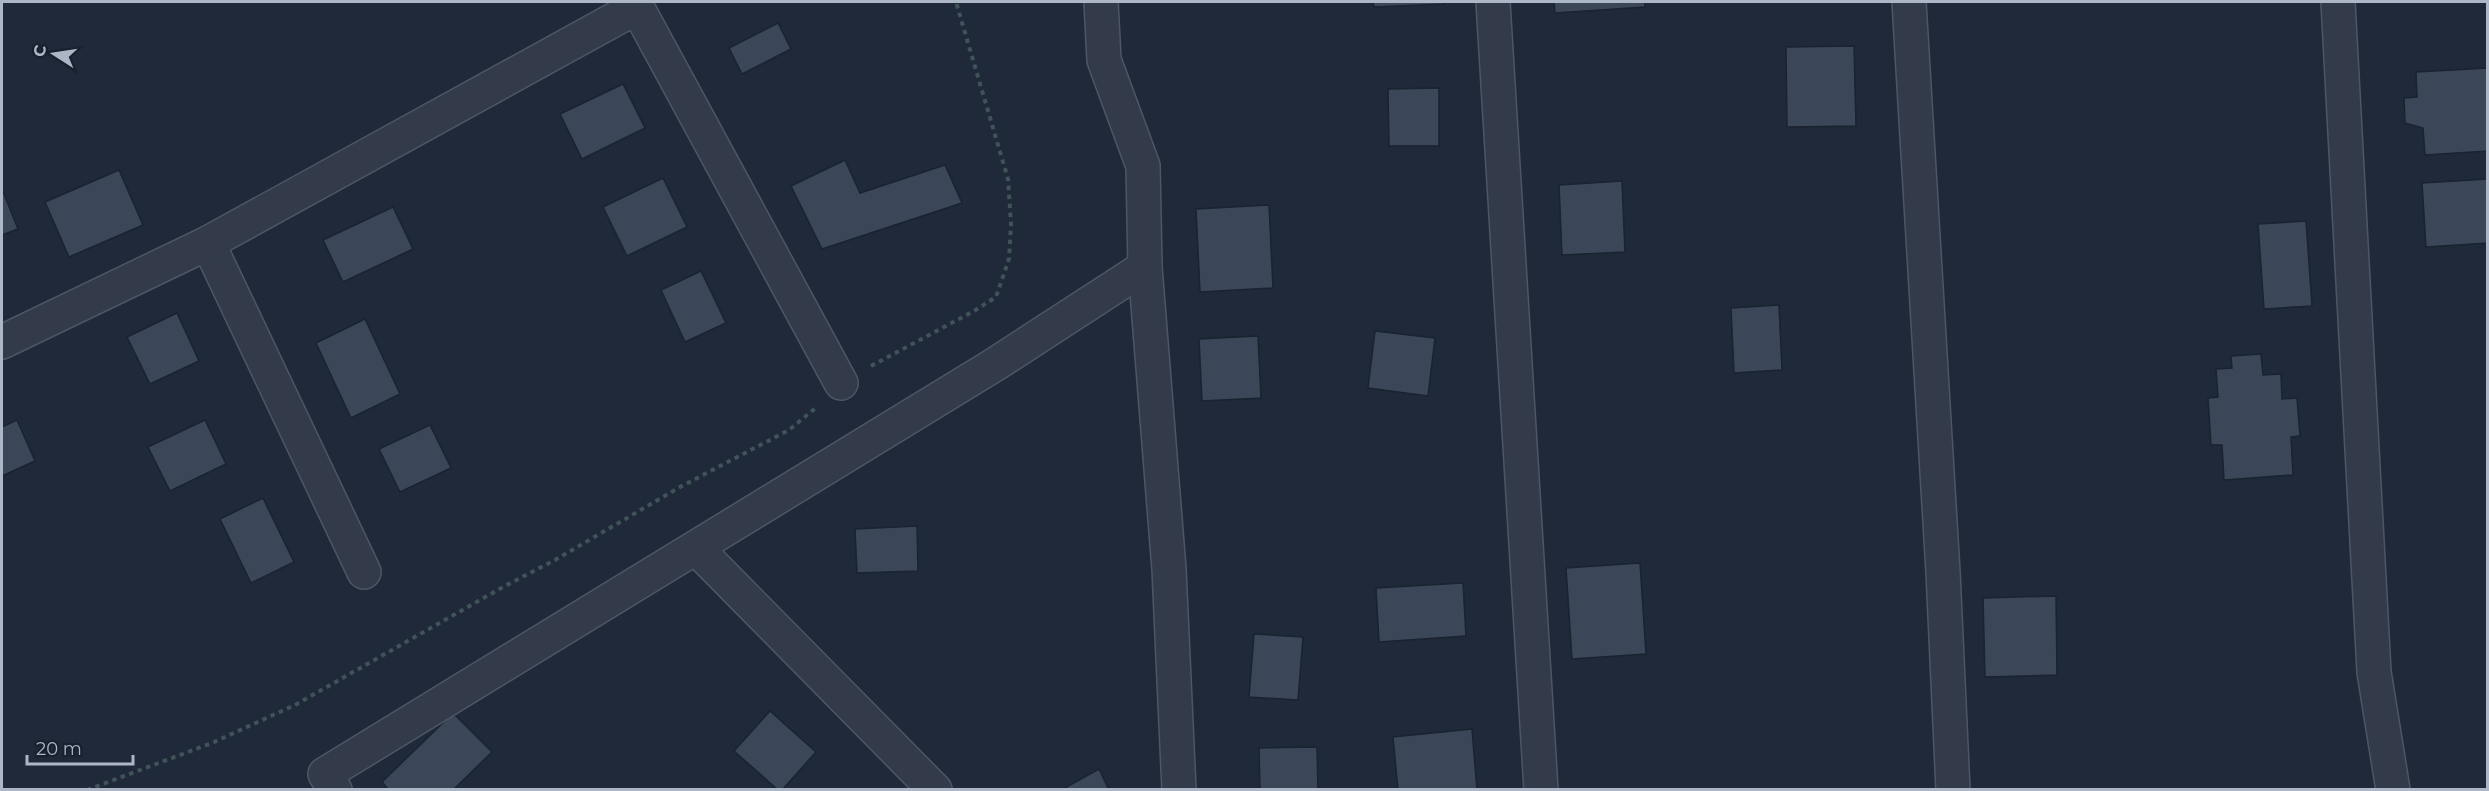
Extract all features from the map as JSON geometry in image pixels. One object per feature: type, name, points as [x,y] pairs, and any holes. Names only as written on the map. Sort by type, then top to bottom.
[{"type":"street","points":[[1101,2],[1104,60],[1143,165],[1145,267],[1168,569],[1179,789]]},
{"type":"street","points":[[1492,2],[1540,789]]},
{"type":"street","points":[[1909,2],[1943,572],[1953,789]]},
{"type":"street","points":[[2338,2],[2374,672],[2393,789]]},
{"type":"street","points":[[2,342],[208,243],[636,4],[841,383]]},
{"type":"street","points":[[208,243],[364,572]]},
{"type":"street","points":[[335,789],[326,774],[994,365],[1145,267]]},
{"type":"street","points":[[696,548],[935,789]]},
{"type":"path","points":[[87,789],[212,743],[295,705],[555,560],[680,487],[789,430],[826,399],[841,383],[996,297],[1009,259],[1011,224],[1008,178],[956,2]]},
{"type":"building","points":[[1373,2],[1444,2],[1444,4],[1374,7]]},
{"type":"building","points":[[1554,2],[1645,2],[1645,7],[1555,13]]},
{"type":"building","points":[[778,23],[791,49],[742,74],[729,48]]},
{"type":"building","points":[[1854,46],[1856,126],[1787,127],[1786,47]]},
{"type":"building","points":[[2488,68],[2488,151],[2425,155],[2423,128],[2405,123],[2404,98],[2417,97],[2416,72]]},
{"type":"building","points":[[623,84],[645,128],[582,159],[560,114]]},
{"type":"building","points":[[1439,88],[1439,146],[1389,146],[1388,89]]},
{"type":"building","points":[[845,160],[860,193],[945,165],[962,203],[822,249],[791,186]]},
{"type":"building","points":[[119,170],[143,225],[69,257],[45,202]]},
{"type":"building","points":[[663,178],[687,227],[627,256],[603,207]]},
{"type":"building","points":[[2488,179],[2488,243],[2426,247],[2422,183]]},
{"type":"building","points":[[1622,181],[1625,252],[1562,255],[1559,185]]},
{"type":"building","points":[[2,189],[18,229],[2,235]]},
{"type":"building","points":[[1269,205],[1273,288],[1200,292],[1196,209]]},
{"type":"building","points":[[393,207],[413,249],[343,282],[323,240]]},
{"type":"building","points":[[2306,221],[2312,306],[2264,309],[2258,224]]},
{"type":"building","points":[[701,271],[726,323],[685,342],[661,290]]},
{"type":"building","points":[[1779,305],[1782,370],[1734,373],[1731,308]]},
{"type":"building","points":[[177,313],[199,361],[150,384],[127,337]]},
{"type":"building","points":[[365,319],[400,394],[351,418],[316,343]]},
{"type":"building","points":[[1375,331],[1435,338],[1428,396],[1368,388]]},
{"type":"building","points":[[1258,336],[1261,398],[1202,401],[1199,339]]},
{"type":"building","points":[[2261,354],[2263,375],[2281,374],[2282,399],[2297,398],[2300,436],[2291,437],[2293,475],[2224,480],[2222,445],[2211,445],[2208,398],[2218,397],[2216,369],[2232,368],[2231,356]]},
{"type":"building","points":[[17,420],[35,461],[2,476],[2,427]]},
{"type":"building","points":[[205,420],[226,464],[170,491],[148,447]]},
{"type":"building","points":[[430,425],[451,468],[400,492],[379,449]]},
{"type":"building","points":[[263,498],[294,562],[251,583],[220,519]]},
{"type":"building","points":[[917,526],[918,571],[857,573],[855,529]]},
{"type":"building","points":[[1640,563],[1646,654],[1572,659],[1566,568]]},
{"type":"building","points":[[1463,583],[1466,636],[1379,642],[1376,588]]},
{"type":"building","points":[[2056,596],[2057,675],[1985,677],[1983,598]]},
{"type":"building","points":[[1254,634],[1303,637],[1298,700],[1249,697]]},
{"type":"building","points":[[770,711],[816,752],[782,790],[778,790],[734,751]]},
{"type":"building","points":[[453,713],[492,752],[453,790],[389,790],[382,782]]},
{"type":"building","points":[[1472,729],[1477,790],[1398,790],[1393,737]]},
{"type":"building","points":[[1317,747],[1318,790],[1260,790],[1259,748]]},
{"type":"building","points":[[1099,769],[1109,790],[1061,790]]}]
